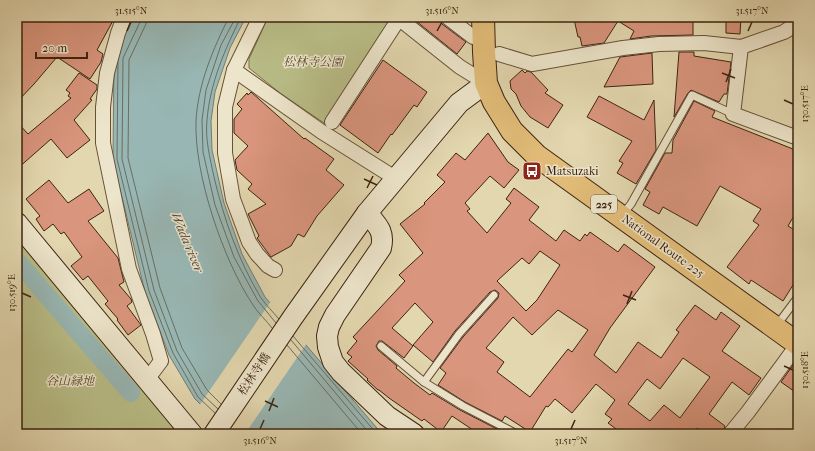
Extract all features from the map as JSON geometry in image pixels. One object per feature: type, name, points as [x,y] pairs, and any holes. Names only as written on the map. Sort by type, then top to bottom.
[{"type":"highway","name":"National Route 225","points":[[483,17],[486,83],[494,102],[512,131],[537,156],[798,344]]},
{"type":"street","points":[[124,17],[118,32],[107,73],[103,106],[103,143],[129,269],[154,334],[161,361],[146,380]]},
{"type":"street","points":[[260,17],[234,70],[225,107],[225,153],[233,199],[249,242],[268,266],[275,270]]},
{"type":"street","points":[[447,17],[473,37]]},
{"type":"street","points":[[332,122],[399,18],[460,67],[486,83]]},
{"type":"street","points":[[500,54],[532,64],[623,48],[659,44],[704,43],[741,47],[784,32],[798,23]]},
{"type":"street","points":[[741,47],[733,114],[798,138]]},
{"type":"street","points":[[234,70],[322,132],[395,178]]},
{"type":"street","name":"松林寺橋","points":[[215,433],[293,317],[367,213],[459,103],[486,83]]},
{"type":"street","points":[[367,213],[381,229],[381,248],[335,315],[329,327],[327,336],[328,347],[333,362],[387,416],[400,434]]},
{"type":"street","points":[[17,223],[192,434]]},
{"type":"street","points":[[730,434],[798,344]]},
{"type":"street","points":[[387,416],[414,434]]},
{"type":"lane","points":[[621,216],[631,204],[692,95],[733,114]]},
{"type":"lane","points":[[424,382],[459,334],[494,295]]},
{"type":"lane","points":[[776,327],[798,297]]},
{"type":"lane","points":[[381,346],[424,382],[463,406],[517,434]]},
{"type":"green space","name":"松林寺公園","points":[[268,17],[382,17],[392,24],[324,123],[280,93],[249,68],[249,59]]},
{"type":"green space","name":"谷山緑地","points":[[17,234],[180,434],[24,434],[17,426]]},
{"type":"water","name":"Wada river","points":[[132,17],[246,17],[230,48],[215,92],[211,121],[212,150],[224,203],[242,254],[265,297],[382,434],[230,434],[195,399],[169,355],[145,292],[113,160],[114,56]]},
{"type":"pier","points":[[271,301],[307,343],[245,434],[227,434],[199,406]]},
{"type":"building","points":[[22,17],[115,17],[97,50],[103,54],[101,62],[90,79],[57,57],[17,102],[17,25]]},
{"type":"building","points":[[411,17],[437,17],[442,24],[466,42],[457,54]]},
{"type":"building","points":[[583,17],[693,17],[693,35],[651,36],[630,39],[634,31],[618,21],[604,43],[582,46],[580,37],[578,37],[574,19]]},
{"type":"building","points":[[726,17],[741,17],[740,34],[726,33]]},
{"type":"building","points":[[679,52],[694,52],[694,56],[731,62],[727,94],[724,94],[719,102],[691,90],[674,117]]},
{"type":"building","points":[[652,53],[653,84],[604,87],[620,57]]},
{"type":"building","points":[[383,60],[427,92],[417,107],[414,105],[378,153],[340,125]]},
{"type":"building","points":[[522,70],[525,73],[527,71],[531,72],[548,90],[545,93],[563,105],[548,128],[530,117],[521,106],[516,94],[511,89],[510,81]]},
{"type":"building","points":[[79,73],[97,85],[97,89],[90,99],[92,100],[74,120],[90,140],[67,158],[51,139],[17,169],[17,122],[28,134],[71,98],[68,96],[70,93],[66,90]]},
{"type":"building","points":[[251,92],[304,139],[305,138],[334,159],[326,170],[344,185],[317,216],[304,237],[298,234],[291,246],[271,257],[257,238],[259,236],[248,214],[266,204],[248,189],[252,184],[237,170],[235,160],[248,146],[234,133],[234,119],[242,109],[237,104],[247,93],[248,95]]},
{"type":"building","points":[[599,96],[644,120],[654,100],[656,150],[636,184],[617,173],[623,163],[619,161],[632,141],[587,117]]},
{"type":"building","points":[[694,101],[715,111],[712,117],[798,151],[798,209],[788,226],[798,232],[798,277],[783,301],[751,280],[749,284],[727,267],[759,225],[753,221],[761,209],[720,186],[697,226],[663,207],[659,214],[643,205],[650,192],[645,189],[665,153],[672,153],[673,140]]},
{"type":"building","points":[[488,133],[508,162],[519,170],[504,188],[490,176],[465,203],[470,209],[467,211],[487,233],[511,203],[506,199],[514,188],[539,207],[529,220],[556,241],[564,230],[580,241],[585,234],[587,236],[590,232],[618,252],[624,244],[655,267],[610,328],[594,355],[616,373],[638,342],[661,358],[679,332],[676,330],[695,305],[716,320],[721,312],[740,326],[722,351],[761,378],[749,395],[732,382],[709,414],[725,426],[722,434],[705,434],[697,428],[692,434],[623,434],[608,423],[612,419],[605,414],[615,400],[596,384],[572,413],[555,399],[548,407],[546,406],[530,432],[505,416],[502,421],[465,402],[438,385],[446,373],[440,368],[463,337],[498,298],[499,293],[495,290],[490,292],[455,331],[433,362],[413,345],[433,322],[415,303],[392,328],[413,346],[404,358],[382,341],[379,341],[376,346],[378,350],[397,366],[396,368],[414,383],[430,395],[432,393],[460,410],[497,429],[493,434],[479,434],[452,416],[441,432],[424,419],[422,421],[378,390],[348,361],[352,357],[347,353],[357,341],[353,337],[405,281],[399,275],[423,253],[400,224],[425,204],[424,203],[445,182],[437,175],[456,153],[465,160]],"holes":[[[540,251],[560,265],[537,300],[526,311],[497,281],[522,258],[529,264]],[[558,310],[588,330],[572,352],[568,349],[530,397],[497,372],[504,362],[486,348],[513,317],[532,335]],[[683,358],[710,377],[680,418],[664,405],[650,421],[628,404],[647,379],[660,389]]]},
{"type":"building","points":[[49,180],[68,203],[89,189],[104,211],[88,221],[118,258],[124,282],[119,285],[131,299],[132,302],[127,306],[141,325],[128,335],[117,320],[118,319],[105,304],[108,301],[88,276],[83,280],[71,266],[82,257],[64,232],[61,234],[53,224],[44,231],[36,219],[40,216],[26,199]]},
{"type":"building","points":[[798,358],[798,394],[781,382]]},
{"type":"waterway","points":[[17,261],[131,393]]},
{"type":"place","name":"Matsuzaki","points":[[532,171]]}]
